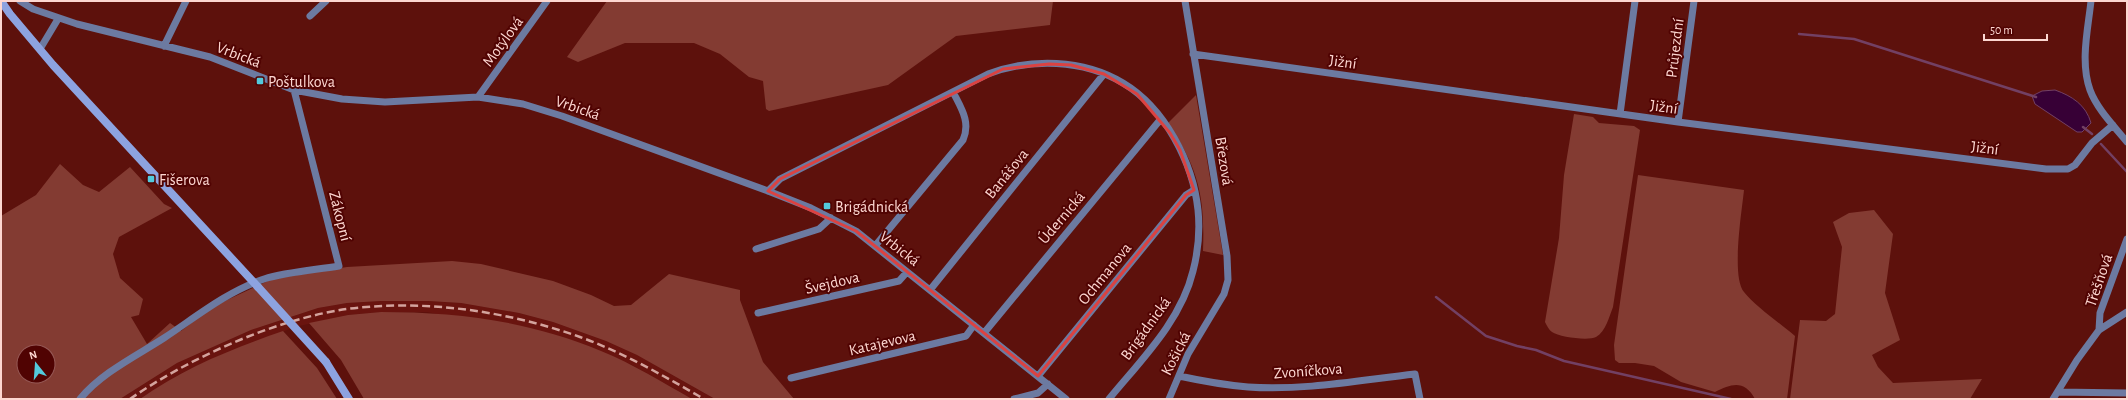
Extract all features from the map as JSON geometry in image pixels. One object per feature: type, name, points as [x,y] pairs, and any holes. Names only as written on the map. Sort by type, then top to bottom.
[{"type":"street","points":[[1,1],[10,14],[40,49],[132,152],[257,285],[326,362],[349,399]]},
{"type":"street","name":"Vrbická","points":[[20,1],[33,9],[58,18],[210,57],[294,90],[342,99],[385,102],[478,97],[523,104],[562,116],[768,191],[856,231],[1066,399]]},
{"type":"street","points":[[164,46],[186,1]]},
{"type":"street","points":[[310,16],[326,1]]},
{"type":"street","name":"Motýlová","points":[[478,97],[547,1]]},
{"type":"street","name":"Březová","points":[[1185,1],[1227,256],[1228,280],[1224,294],[1208,320]]},
{"type":"street","points":[[1620,114],[1635,1]]},
{"type":"street","name":"Průjezdní","points":[[1678,122],[1694,1]]},
{"type":"street","points":[[2091,1],[2085,57],[2086,73],[2090,90],[2097,104],[2127,142]]},
{"type":"street","points":[[40,49],[58,18]]},
{"type":"street","name":"Jižní","points":[[1193,54],[1678,122],[2046,169],[2068,169],[2075,165],[2092,142],[2113,125]]},
{"type":"street","name":"Brigádnická","points":[[768,191],[780,179],[988,74],[1003,69],[1049,64],[1071,65],[1090,69],[1123,83],[1137,94],[1160,120],[1180,150],[1194,190],[1198,211],[1199,230],[1196,254],[1188,288],[1179,309],[1164,332],[1109,399]]},
{"type":"street","name":"Banášova","points":[[930,290],[1104,74]]},
{"type":"street","name":"Zákopní","points":[[257,285],[271,277],[339,266],[294,90]]},
{"type":"street","points":[[875,246],[963,140],[966,133],[966,122],[953,92]]},
{"type":"street","name":"Údernická","points":[[984,333],[1160,120]]},
{"type":"street","name":"Ochmanova","points":[[1038,376],[1186,195],[1194,190]]},
{"type":"street","points":[[756,249],[820,229],[830,218]]},
{"type":"street","name":"Třešňová","points":[[2099,330],[2100,313],[2127,239]]},
{"type":"street","name":"Švejdova","points":[[758,313],[899,281],[908,272]]},
{"type":"street","points":[[80,399],[88,389],[108,374],[213,304],[257,285]]},
{"type":"street","points":[[2053,399],[2077,360],[2099,330],[2127,312]]},
{"type":"street","name":"Košická","points":[[1169,399],[1188,354],[1208,320]]},
{"type":"street","name":"Katajevova","points":[[791,378],[966,336],[974,325]]},
{"type":"street","name":"Zvoníčkova","points":[[1179,376],[1214,384],[1249,387],[1279,387],[1415,374],[1420,399]]},
{"type":"street","points":[[1014,399],[1038,393],[1048,384]]},
{"type":"street","points":[[2058,392],[2127,393]]},
{"type":"highlighted area","points":[[1049,64],[1071,65],[1104,74],[1137,94],[1170,133],[1180,150],[1194,190],[1186,195],[1038,376],[856,231],[768,191],[780,179],[1003,69]]},
{"type":"shaded area","points":[[607,1],[1053,1],[1050,25],[956,36],[888,85],[769,111],[766,109],[763,81],[749,77],[720,54],[694,43],[625,43],[578,62],[567,57]]},
{"type":"shaded area","points":[[2055,90],[2073,98],[2086,111],[2091,123],[2082,132],[2077,132],[2035,104],[2032,96],[2042,91]]},
{"type":"shaded area","points":[[1196,95],[1223,255],[1203,251],[1203,215],[1198,184],[1187,155],[1168,123]]},
{"type":"shaded area","points":[[1574,114],[1593,117],[1599,123],[1634,126],[1640,130],[1613,307],[1607,324],[1602,331],[1596,337],[1587,339],[1556,334],[1550,330],[1545,322],[1559,238],[1564,175]]},
{"type":"shaded area","points":[[60,164],[83,185],[99,192],[130,167],[164,204],[172,208],[119,237],[113,254],[120,278],[143,299],[139,315],[131,317],[147,344],[170,323],[181,331],[212,307],[272,279],[347,267],[452,261],[481,264],[553,281],[591,295],[614,306],[631,305],[669,274],[740,290],[740,300],[763,362],[794,399],[715,399],[637,355],[606,341],[553,322],[519,313],[461,303],[381,301],[347,303],[318,308],[251,330],[177,363],[120,399],[1,399],[1,216],[36,195]]},
{"type":"shaded area","points":[[1638,175],[1744,190],[1738,243],[1738,273],[1740,284],[1744,292],[1755,303],[1795,336],[1787,399],[1755,399],[1747,389],[1738,385],[1732,385],[1715,392],[1681,382],[1654,366],[1635,363],[1619,363],[1615,360],[1614,345]]},
{"type":"shaded area","points":[[1874,210],[1893,234],[1885,293],[1900,340],[1872,355],[1878,367],[1893,383],[1982,379],[1970,399],[1790,399],[1800,320],[1826,321],[1835,314],[1842,247],[1833,222],[1849,213]]},
{"type":"shaded area","points":[[381,301],[461,303],[519,313],[553,322],[606,341],[637,355],[715,399],[692,399],[632,365],[579,343],[427,312],[381,312],[348,315],[295,327],[224,354],[182,373],[140,399],[120,399],[177,363],[251,330],[318,308],[347,303]]},
{"type":"shaded area","points":[[381,312],[410,312],[465,316],[520,325],[547,332],[613,356],[692,399],[364,399],[341,360],[309,323],[348,315]]},
{"type":"shaded area","points":[[283,331],[317,368],[337,399],[140,399],[191,368],[246,344]]},
{"type":"waterway","points":[[1799,34],[1854,39],[2036,97]]},
{"type":"waterway","points":[[2083,127],[2092,134]]},
{"type":"waterway","points":[[2101,144],[2127,172]]},
{"type":"waterway","points":[[1436,297],[1486,336],[1517,346],[1536,350],[1564,361],[1731,399]]},
{"type":"railway","points":[[130,399],[153,384],[206,355],[263,331],[320,314],[376,306],[436,307],[495,314],[524,320],[580,337],[612,350],[659,373],[704,399]]},
{"type":"place","name":"Poštulkova","points":[[260,81]]},
{"type":"place","name":"Fišerova","points":[[151,179]]},
{"type":"place","name":"Brigádnická","points":[[827,206]]}]
